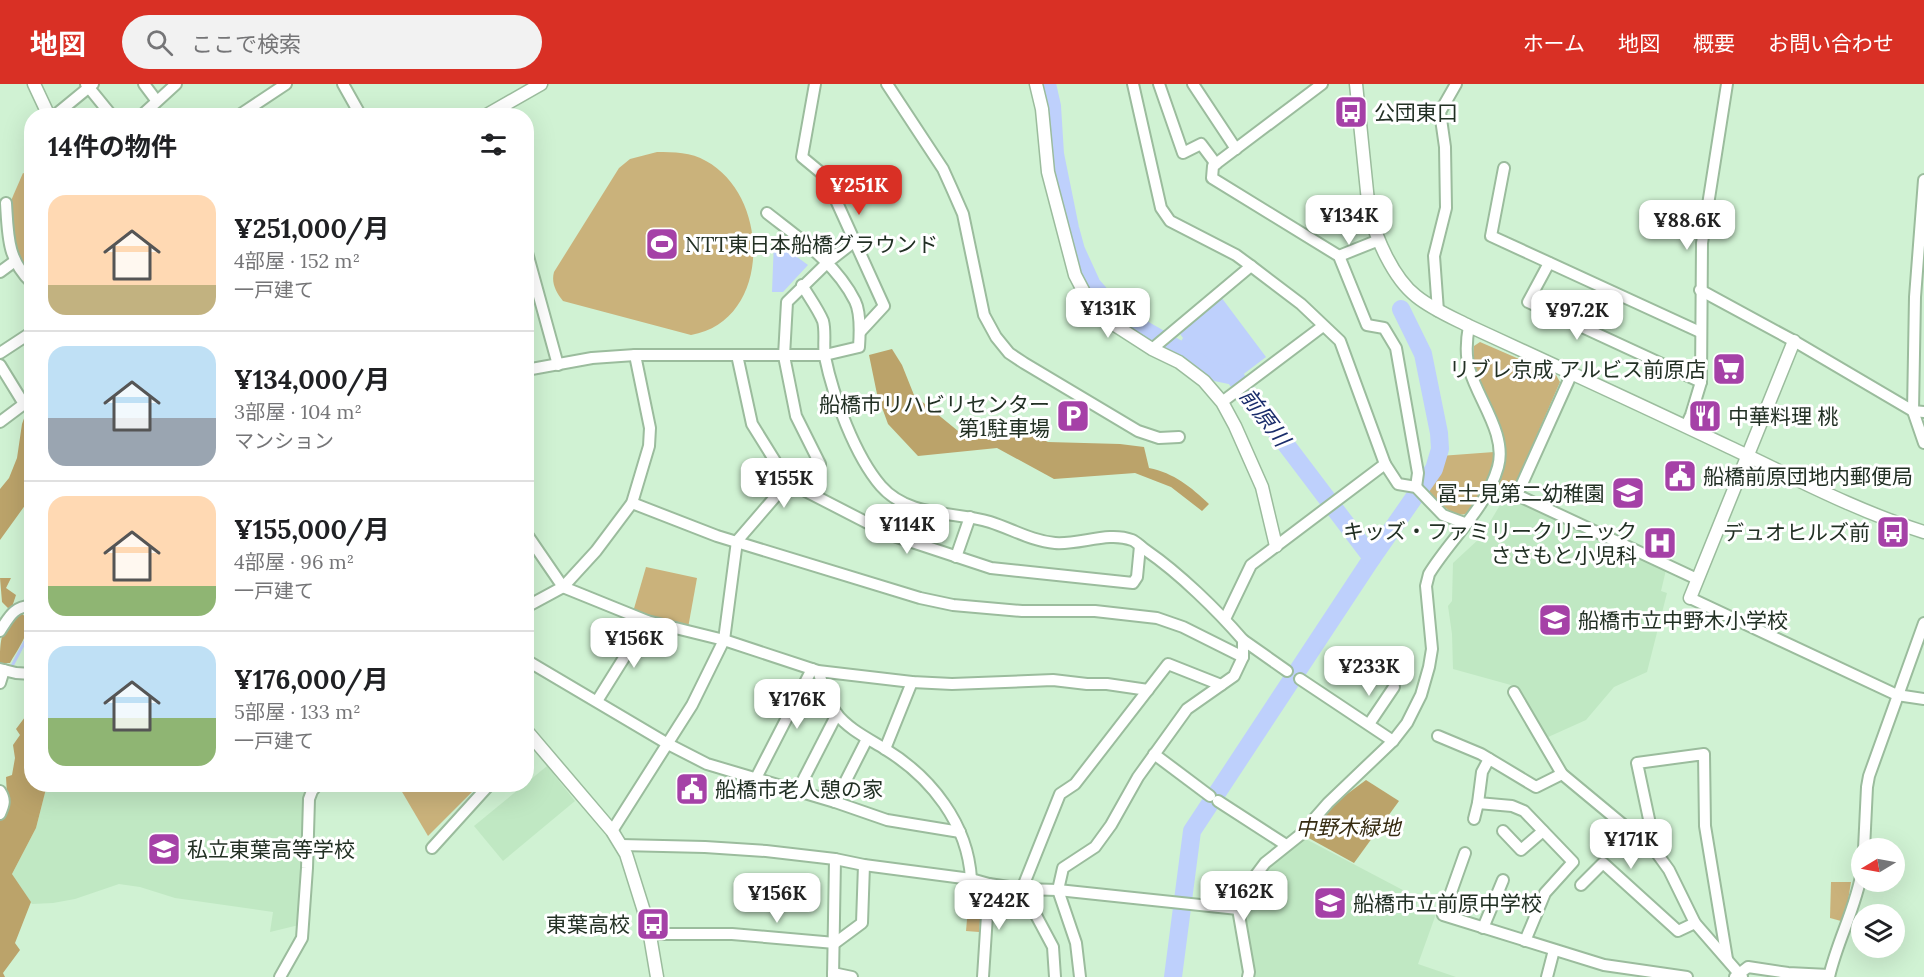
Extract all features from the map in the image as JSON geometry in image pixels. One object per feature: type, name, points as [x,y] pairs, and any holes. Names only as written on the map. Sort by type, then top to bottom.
[{"type":"street","points":[[34,84],[45,108]]},
{"type":"street","points":[[144,84],[156,100]]},
{"type":"street","points":[[148,108],[176,84]]},
{"type":"street","points":[[250,108],[286,84]]},
{"type":"street","points":[[343,84],[356,108]]},
{"type":"street","points":[[502,108],[541,84]]},
{"type":"street","points":[[815,84],[802,156],[825,176],[884,306],[860,332]]},
{"type":"street","points":[[887,84],[943,169],[963,214],[984,315],[1002,346],[1024,363],[1138,432],[1159,438],[1179,437]]},
{"type":"street","points":[[1036,84],[1042,109],[1048,172],[1075,274],[1086,296],[1110,322],[1152,349],[1179,362],[1204,381],[1222,402],[1262,487],[1276,546]]},
{"type":"street","points":[[1133,84],[1161,208],[1170,220],[1236,255],[1301,304],[1340,341],[1385,464],[1398,484],[1416,487],[1443,515],[1467,524]]},
{"type":"street","points":[[1159,84],[1183,153],[1201,144],[1216,164]]},
{"type":"street","points":[[1193,84],[1236,149]]},
{"type":"street","points":[[1322,84],[1213,166],[1212,178],[1339,256],[1367,325],[1384,328],[1396,348],[1418,473],[1416,487]]},
{"type":"street","points":[[1356,84],[1369,211],[1392,267],[1414,295],[1438,311],[1469,326],[1686,426],[1840,501],[1924,532]]},
{"type":"street","points":[[1438,311],[1434,256],[1446,208],[1445,147],[1440,112],[1456,84]]},
{"type":"street","points":[[1686,426],[1701,382],[1700,290],[1703,231],[1727,84]]},
{"type":"street","points":[[63,108],[89,85],[106,108]]},
{"type":"street","points":[[1504,168],[1491,236],[1700,332]]},
{"type":"street","points":[[1924,184],[1915,297],[1919,412],[1924,443]]},
{"type":"street","points":[[6,203],[9,245],[20,272],[24,276]]},
{"type":"street","points":[[534,369],[592,358],[635,355],[825,355],[859,346],[860,332],[856,302],[828,262],[767,213]]},
{"type":"street","points":[[1339,256],[1379,240]]},
{"type":"street","points":[[612,831],[692,705],[724,640],[737,541],[788,482],[820,464],[796,416],[784,356],[787,302],[802,285],[855,241]]},
{"type":"street","points":[[0,272],[15,261]]},
{"type":"street","points":[[1549,263],[1528,302],[1701,382]]},
{"type":"street","points":[[1152,349],[1251,266]]},
{"type":"street","points":[[534,278],[558,365]]},
{"type":"street","points":[[802,285],[823,322],[825,355],[832,383],[856,446],[881,486],[895,498],[911,507],[948,516],[970,517],[993,523],[1022,535],[1056,543],[1111,537],[1133,540],[1157,557],[1225,619],[1243,640],[1287,671]]},
{"type":"street","points":[[1700,290],[1919,412]]},
{"type":"street","points":[[1222,402],[1323,326]]},
{"type":"street","points":[[1248,977],[1238,909],[1250,883],[1265,862],[1300,835],[1328,803],[1394,741],[1407,723],[1421,695],[1432,649],[1426,586],[1429,574],[1467,524],[1489,488],[1499,464],[1499,452],[1493,426],[1469,370],[1465,346],[1469,326]]},
{"type":"street","points":[[0,353],[24,337]]},
{"type":"street","points":[[1794,341],[1690,598],[1897,695],[1924,699]]},
{"type":"street","points":[[534,605],[563,587],[596,551],[633,503],[649,446],[650,428],[635,355]]},
{"type":"street","points":[[736,355],[752,424],[788,482],[891,535],[991,568],[1133,583],[1137,577],[1140,546]]},
{"type":"street","points":[[0,366],[24,404],[0,422]]},
{"type":"street","points":[[1572,373],[1518,495],[1697,579]]},
{"type":"street","points":[[1225,619],[1246,580],[1251,565],[1385,464]]},
{"type":"street","points":[[633,503],[682,524],[888,589],[953,604],[1022,611],[1095,611],[1157,618],[1182,627],[1243,657]]},
{"type":"street","points":[[956,557],[970,517]]},
{"type":"street","points":[[534,544],[563,587],[647,621],[724,640],[815,670],[912,682],[951,684],[1053,680],[1148,690]]},
{"type":"street","points":[[0,632],[16,610],[24,607]]},
{"type":"street","points":[[597,701],[647,621]]},
{"type":"street","points":[[1864,838],[1869,776],[1924,623]]},
{"type":"street","points":[[1080,977],[1076,943],[1058,890],[1063,868],[1095,847],[1154,754],[1187,709],[1234,676],[1243,657],[1243,640]]},
{"type":"street","points":[[1055,977],[1053,947],[1022,889],[1060,794],[1076,784],[1168,664],[1221,685]]},
{"type":"street","points":[[534,665],[668,744],[707,764],[798,790],[887,820],[960,832]]},
{"type":"street","points":[[0,683],[2,670],[24,673]]},
{"type":"street","points":[[815,670],[837,714],[867,740],[906,764],[934,791],[951,812],[970,859],[971,879]]},
{"type":"street","points":[[756,778],[815,670]]},
{"type":"street","points":[[1300,679],[1394,741]]},
{"type":"street","points":[[885,749],[912,682]]},
{"type":"street","points":[[1369,724],[1394,687]]},
{"type":"street","points":[[1515,692],[1562,774],[1656,852],[1669,870],[1695,923],[1739,976],[1748,967],[1829,976],[1835,951],[1856,892]]},
{"type":"street","points":[[798,790],[837,714]]},
{"type":"street","points":[[1438,736],[1489,759],[1536,787],[1562,774]]},
{"type":"street","points":[[836,802],[867,740]]},
{"type":"street","points":[[534,744],[612,831],[630,862],[650,934],[657,977]]},
{"type":"street","points":[[1154,754],[1214,799],[1286,845]]},
{"type":"street","points":[[1656,852],[1637,763],[1704,754],[1706,826],[1727,959]]},
{"type":"street","points":[[1474,819],[1482,772],[1489,759]]},
{"type":"street","points":[[0,791],[5,804],[0,814]]},
{"type":"street","points":[[280,977],[302,938],[309,799],[312,792]]},
{"type":"street","points":[[432,848],[483,792]]},
{"type":"street","points":[[1478,803],[1512,806],[1524,811],[1573,862],[1545,893],[1525,941]]},
{"type":"street","points":[[1503,831],[1521,850],[1543,831]]},
{"type":"street","points":[[621,846],[705,847],[835,859],[1022,889],[1058,890],[1238,909]]},
{"type":"street","points":[[1465,853],[1443,915],[1604,965],[1687,977]]},
{"type":"street","points":[[835,859],[833,975],[852,977]]},
{"type":"street","points":[[1581,885],[1603,863],[1678,932],[1695,923]]},
{"type":"street","points":[[650,934],[732,934],[835,943],[862,923],[864,865]]},
{"type":"street","points":[[1483,928],[1503,880]]},
{"type":"street","points":[[983,977],[988,884]]},
{"type":"street","points":[[1547,977],[1554,950]]},
{"type":"shaded area","name":"NTT東日本船橋グラウンド","points":[[657,152],[688,154],[706,161],[727,178],[742,201],[751,228],[753,256],[748,283],[737,307],[718,325],[691,335],[563,301],[554,284],[554,272],[619,168],[630,159]]},
{"type":"shaded area","points":[[24,173],[24,270],[14,250],[10,203]]},
{"type":"shaded area","points":[[1480,342],[1556,375],[1560,382],[1511,495],[1484,487],[1468,512],[1457,514],[1444,507],[1424,488],[1436,470],[1440,456],[1506,450],[1476,369],[1474,346]]},
{"type":"shaded area","name":"船橋市立中野木小学校","points":[[1506,495],[1666,570],[1661,591],[1667,593],[1647,672],[1614,687],[1586,720],[1546,738],[1518,687],[1453,669],[1448,606],[1452,601],[1453,563],[1481,537]]},
{"type":"shaded area","points":[[646,567],[697,578],[688,628],[633,612]]},
{"type":"shaded area","points":[[547,766],[575,801],[503,861],[474,826],[515,792],[534,792],[534,777]]},
{"type":"shaded area","name":"私立東葉高等学校","points":[[45,792],[312,792],[302,869],[299,925],[270,932],[273,912],[175,898],[140,887],[119,884],[75,899],[32,904],[12,874],[36,828]]},
{"type":"shaded area","points":[[402,792],[472,792],[428,836]]},
{"type":"shaded area","name":"船橋市立前原中学校","points":[[1302,837],[1418,898],[1416,908],[1436,914],[1418,964],[1456,977],[1253,977],[1242,910],[1261,872]]},
{"type":"shaded area","points":[[1831,882],[1851,882],[1848,901],[1841,921],[1830,918]]},
{"type":"shaded area","points":[[970,885],[983,886],[979,932],[966,931]]},
{"type":"green space","points":[[892,349],[902,365],[914,395],[958,431],[1002,421],[1048,442],[1144,447],[1149,468],[1166,473],[1182,482],[1209,504],[1202,511],[1171,487],[1135,473],[1054,479],[997,448],[918,456],[888,424],[877,394],[869,355]]},
{"type":"green space","points":[[24,418],[24,507],[0,540],[0,489],[9,478],[17,458]]},
{"type":"green space","points":[[0,578],[11,578],[6,588],[16,595],[12,607],[8,608],[2,602]]},
{"type":"green space","points":[[21,613],[24,616],[24,637],[10,663],[0,663],[3,635],[14,618]]},
{"type":"green space","points":[[24,718],[24,792],[45,792],[36,828],[12,874],[31,902],[15,943],[20,950],[3,973],[5,977],[0,977],[0,803],[7,795],[6,777],[12,775],[15,758],[13,745],[20,735],[16,729]]},
{"type":"green space","name":"中野木緑地","points":[[1366,780],[1399,801],[1354,863],[1305,836],[1331,806]]},
{"type":"water","points":[[774,240],[808,265],[783,292],[772,292]]},
{"type":"water","points":[[1221,297],[1266,357],[1241,376],[1231,368],[1208,364],[1179,345],[1183,338],[1178,331]]},
{"type":"waterway","name":"前原川","points":[[1047,84],[1052,106],[1055,154],[1070,228],[1076,250],[1092,285],[1113,309],[1127,320],[1187,354],[1210,371],[1234,376],[1372,558],[1192,831],[1173,977]]},
{"type":"waterway","name":"前原川","points":[[1372,558],[1434,469],[1440,449],[1439,433],[1423,354],[1401,309]]},
{"type":"waterway","points":[[11,668],[24,643]]},
{"type":"place","name":"公団東口","points":[[1351,112]]},
{"type":"place","name":"NTT東日本船橋グラウンド","points":[[662,244]]},
{"type":"place","name":"リブレ京成 アルビス前原店","points":[[1729,369]]},
{"type":"place","name":"船橋市リハビリセンター 第1駐車場","points":[[1073,416]]},
{"type":"place","name":"中華料理 桃","points":[[1705,416]]},
{"type":"place","name":"船橋前原団地内郵便局","points":[[1680,476]]},
{"type":"place","name":"冨士見第二幼稚園","points":[[1628,493]]},
{"type":"place","name":"デュオヒルズ前","points":[[1893,532]]},
{"type":"place","name":"キッズ・ファミリークリニック ささもと小児科","points":[[1660,543]]},
{"type":"place","name":"船橋市立中野木小学校","points":[[1555,620]]},
{"type":"place","name":"船橋市老人憩の家","points":[[692,789]]},
{"type":"place","name":"私立東葉高等学校","points":[[164,849]]},
{"type":"place","name":"船橋市立前原中学校","points":[[1330,903]]},
{"type":"place","name":"東葉高校","points":[[653,924]]}]
